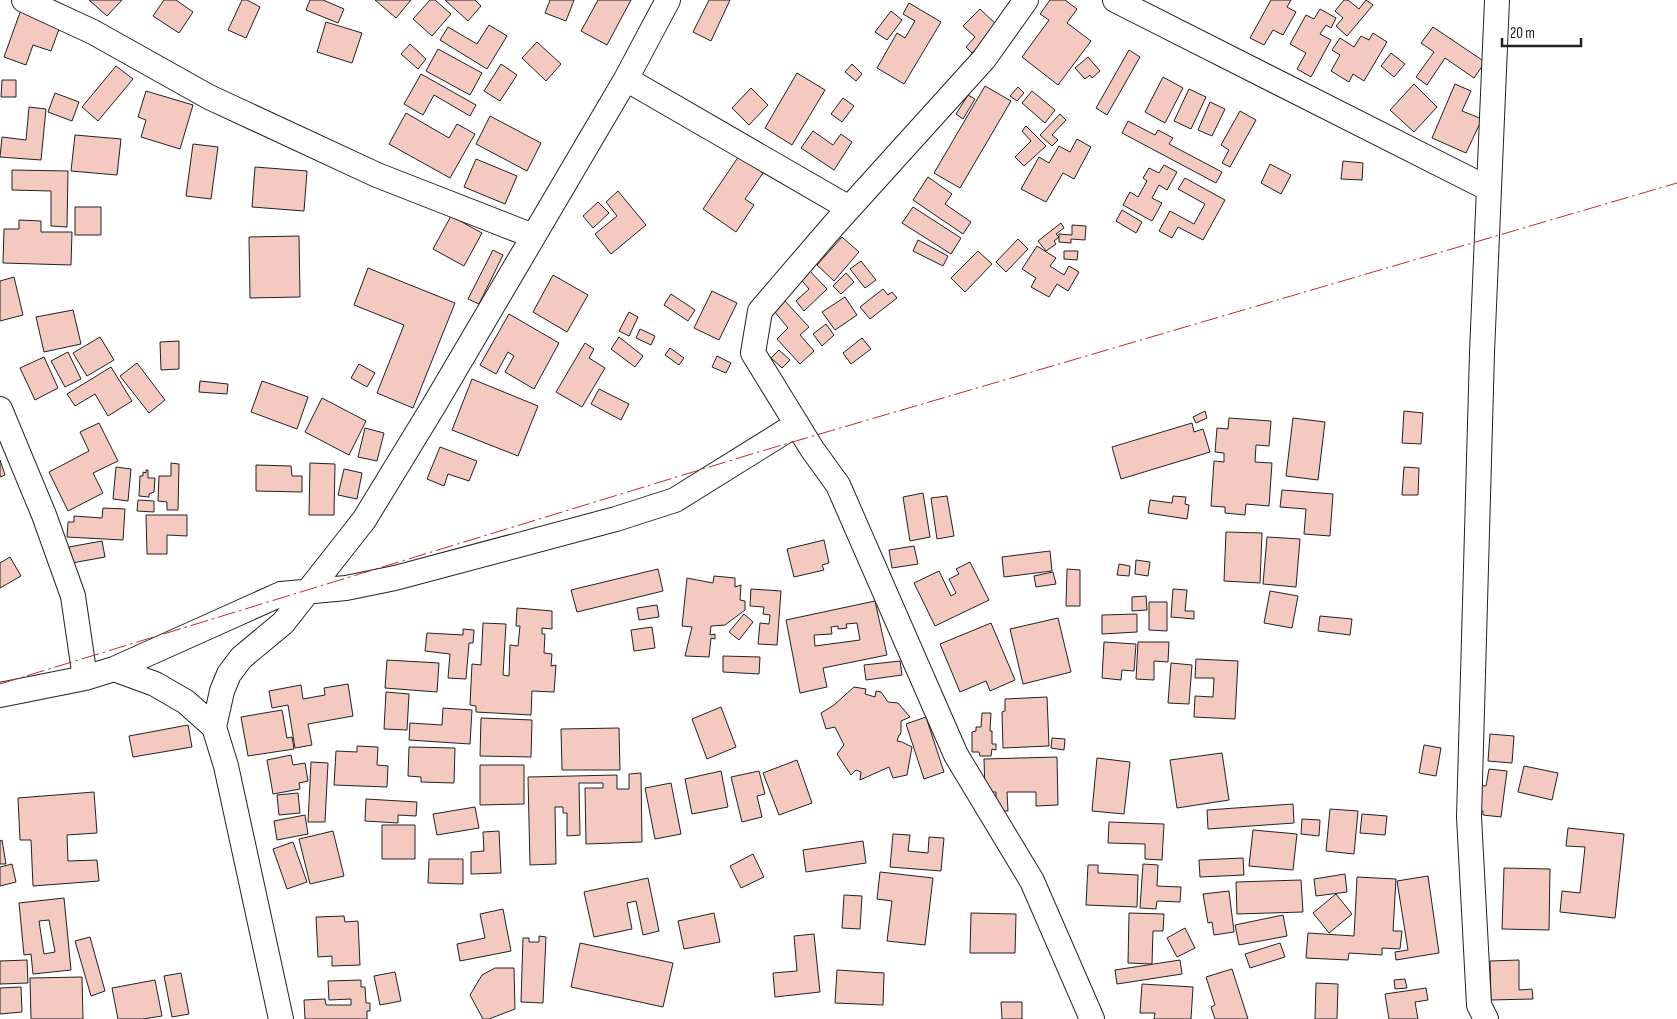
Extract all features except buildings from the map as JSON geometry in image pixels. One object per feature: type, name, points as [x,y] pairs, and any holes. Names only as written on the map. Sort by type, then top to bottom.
[{"type":"street","points":[[24,0],[93,32],[218,101],[377,175],[533,236]]},
{"type":"street","points":[[281,1019],[226,766],[214,727],[222,691],[229,674],[242,658],[284,623],[364,520],[626,79],[668,0]]},
{"type":"street","points":[[1026,0],[984,59],[849,208],[760,311],[753,353],[812,450],[838,485],[956,755],[1032,881],[1092,1019]]},
{"type":"street","points":[[1115,0],[1489,189]]},
{"type":"street","points":[[1486,1019],[1480,1005],[1468,817],[1482,353],[1497,0]]},
{"type":"street","points":[[626,79],[849,208]]},
{"type":"street","points":[[0,409],[44,515],[73,596],[85,678]]},
{"type":"street","points":[[0,695],[85,678],[114,669],[281,594],[346,588],[395,578],[616,519],[675,500],[797,424]]},
{"type":"street","points":[[114,669],[155,684],[186,702],[214,727]]},
{"type":"power","points":[[0,684],[755,453],[1677,183]]}]
